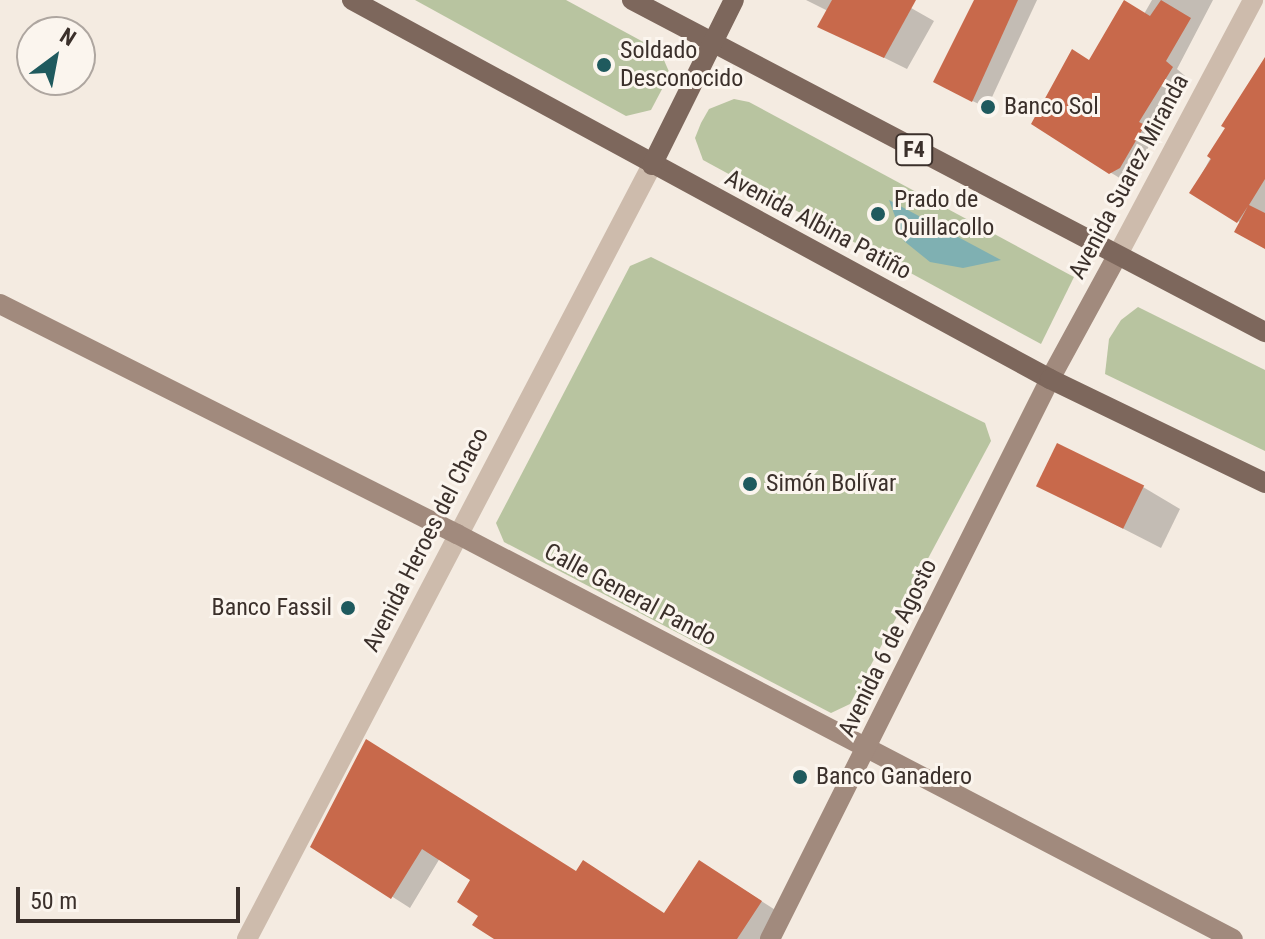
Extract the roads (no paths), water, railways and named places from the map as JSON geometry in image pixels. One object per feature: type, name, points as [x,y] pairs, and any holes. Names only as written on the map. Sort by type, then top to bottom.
[{"type":"main road","name":"Avenida Albina Patiño","points":[[352,0],[1050,379],[1265,483]]},
{"type":"main road","name":"F4","points":[[632,0],[1116,258],[1265,332]]},
{"type":"main road","points":[[652,165],[734,0]]},
{"type":"main road","name":"Avenida Suarez Miranda","points":[[1050,379],[1116,258]]},
{"type":"main road","name":"Calle General Pando","points":[[0,304],[457,534],[1233,939]]},
{"type":"main road","name":"Avenida 6 de Agosto","points":[[770,939],[868,749],[1050,379]]},
{"type":"street","name":"Avenida Suarez Miranda","points":[[1116,258],[1253,0]]},
{"type":"street","name":"Avenida Heroes del Chaco","points":[[247,939],[652,165]]},
{"type":"water","points":[[889,200],[1001,260],[963,268],[930,262],[904,241]]},
{"type":"place","name":"Soldado Desconocido","points":[[604,65]]},
{"type":"place","name":"Banco Sol","points":[[988,107]]},
{"type":"place","name":"Prado de Quillacollo","points":[[878,214]]},
{"type":"place","name":"Simón Bolívar","points":[[750,484]]},
{"type":"place","name":"Banco Fassil","points":[[348,608]]},
{"type":"place","name":"Banco Ganadero","points":[[800,777]]}]
